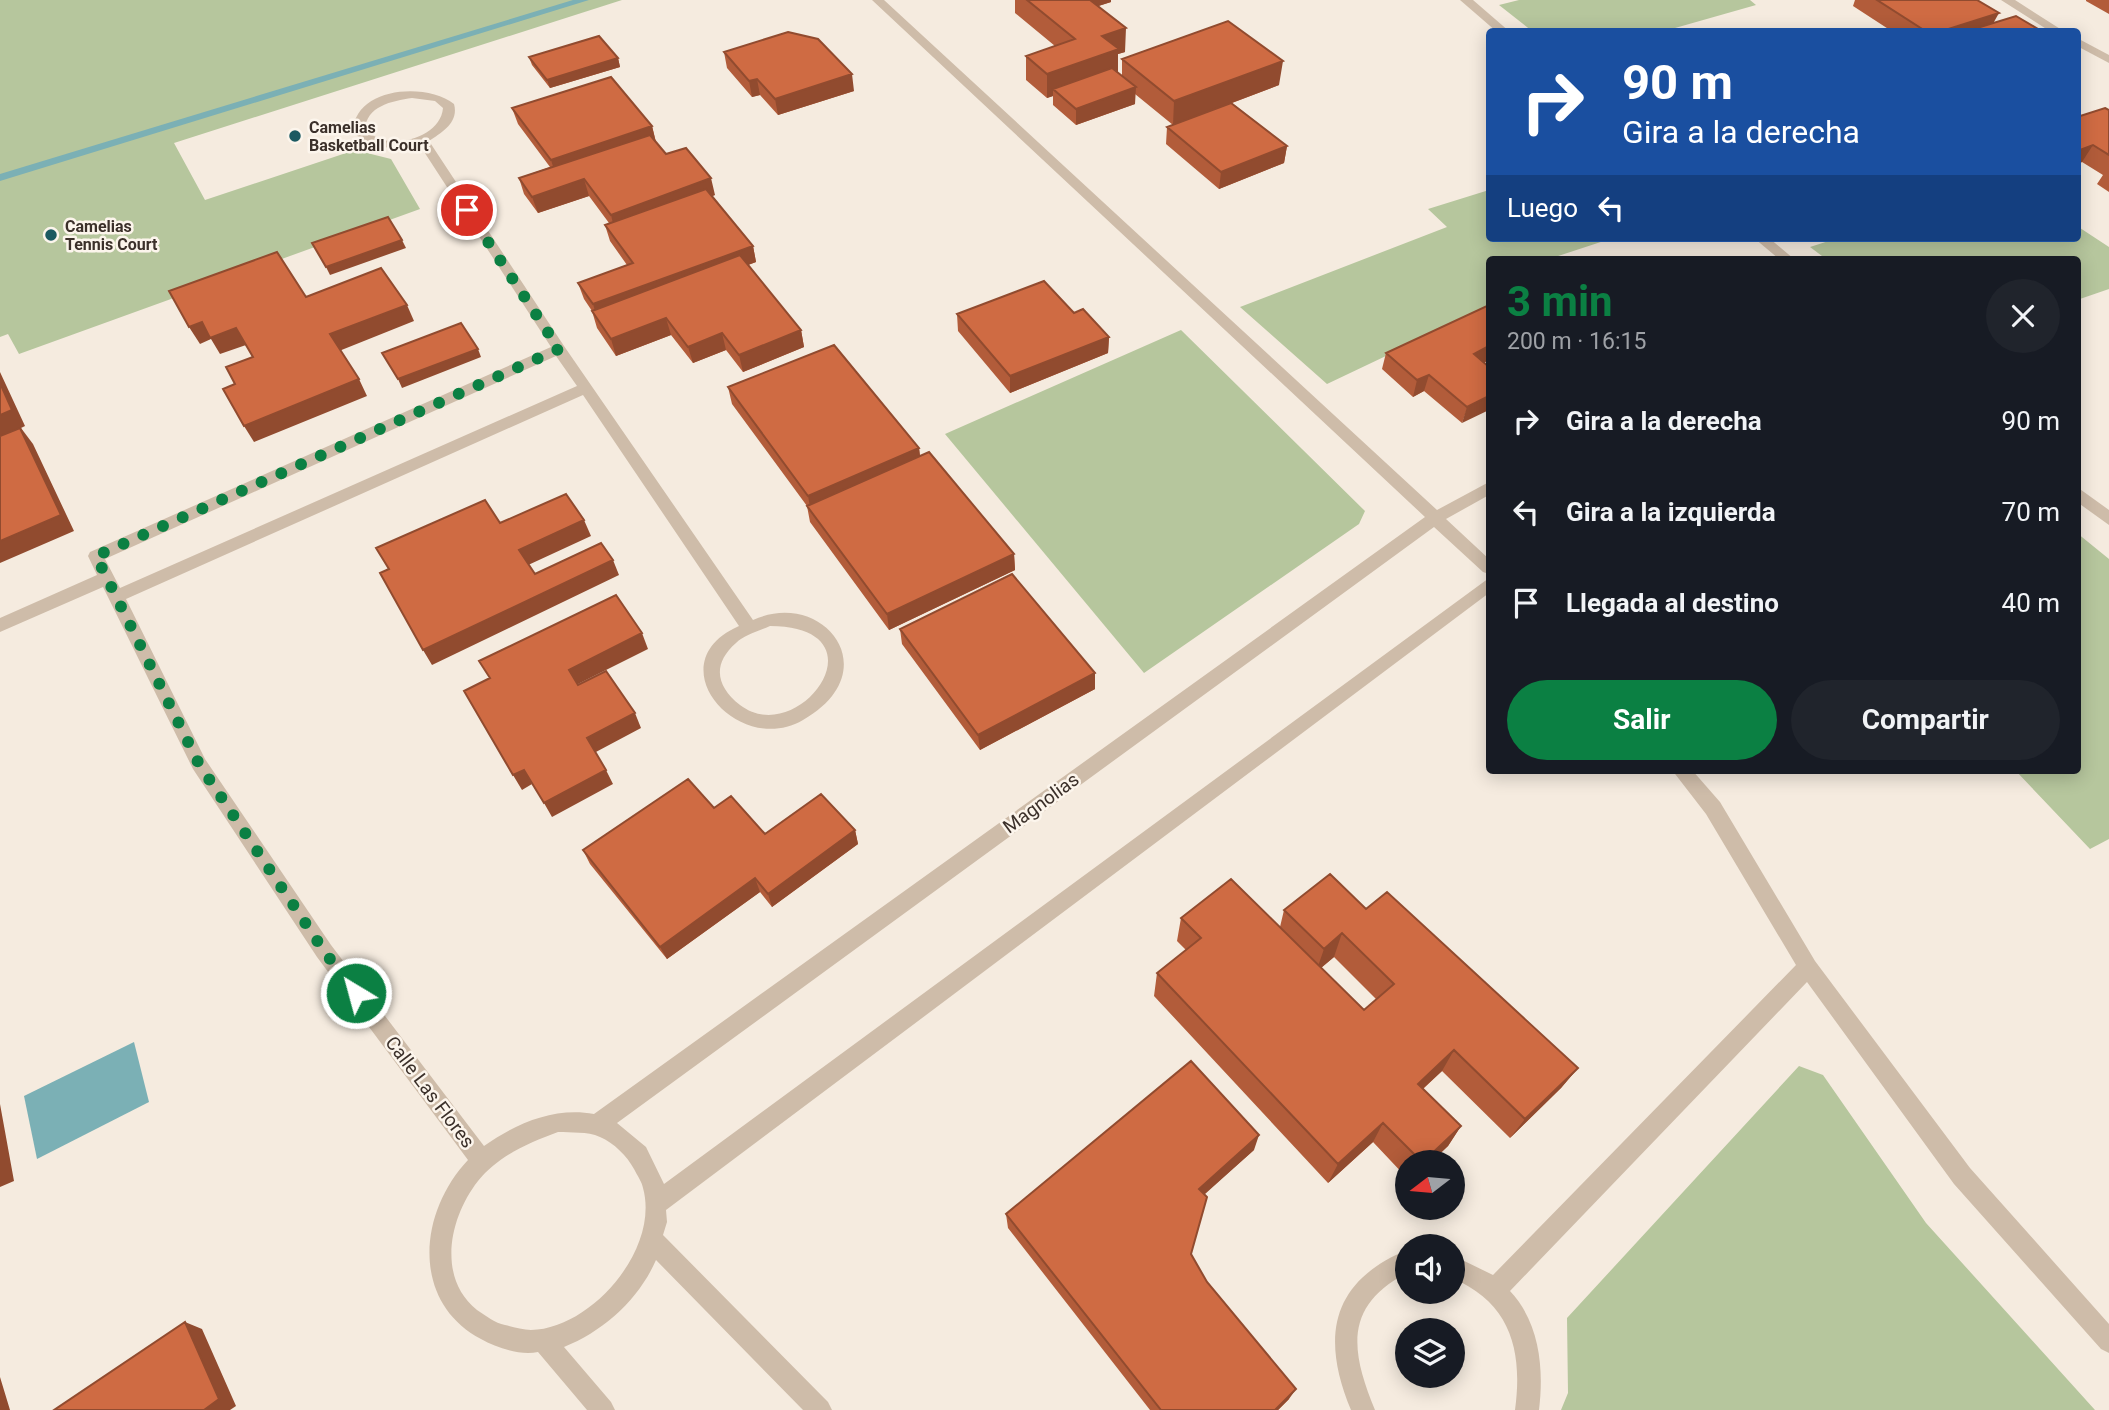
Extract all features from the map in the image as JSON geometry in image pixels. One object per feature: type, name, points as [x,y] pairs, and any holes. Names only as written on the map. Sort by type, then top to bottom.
[{"type":"street","points":[[878,0],[1486,565]]},
{"type":"street","points":[[1466,0],[1500,28]]},
{"type":"street","points":[[2007,0],[2053,28]]},
{"type":"street","points":[[2081,43],[2109,60]]},
{"type":"street","points":[[412,94],[439,97],[447,102],[452,110],[451,118],[435,134],[422,140],[406,144],[377,143],[359,132],[358,124],[362,115],[383,101],[412,94]]},
{"type":"street","points":[[422,140],[585,388],[748,626]]},
{"type":"street","points":[[1766,242],[1783,256]]},
{"type":"street","name":"Calle Las Flores","points":[[482,1161],[324,951],[199,764],[96,556],[559,349]]},
{"type":"street","points":[[115,597],[585,388]]},
{"type":"street","name":"Magnolias","points":[[597,1125],[1435,518],[1486,490]]},
{"type":"street","points":[[2081,496],[2109,519]]},
{"type":"street","points":[[0,625],[106,579]]},
{"type":"street","points":[[657,1203],[1486,586]]},
{"type":"street","points":[[768,620],[788,620],[807,624],[823,633],[833,646],[838,662],[835,679],[826,695],[811,708],[791,717],[749,719],[730,711],[717,699],[711,683],[710,667],[718,650],[748,626],[768,620]]},
{"type":"street","points":[[1684,774],[1713,808],[1808,968],[1962,1176],[2109,1342]]},
{"type":"street","points":[[1495,1290],[1808,968]]},
{"type":"street","points":[[558,1122],[597,1125],[627,1141],[649,1168],[657,1203],[653,1241],[637,1276],[611,1306],[578,1328],[542,1340],[506,1339],[474,1324],[451,1298],[441,1265],[443,1228],[458,1192],[482,1161],[518,1135],[558,1122]]},
{"type":"street","points":[[653,1241],[820,1410]]},
{"type":"street","points":[[1363,1410],[1350,1383],[1343,1349],[1347,1318],[1361,1290],[1382,1271],[1395,1266]]},
{"type":"street","points":[[1465,1269],[1495,1290],[1516,1317],[1529,1349],[1533,1383],[1527,1410]]},
{"type":"street","points":[[542,1340],[603,1410]]},
{"type":"green space","points":[[0,0],[622,0],[174,143],[205,200],[355,150],[391,159],[420,209],[19,354],[8,334],[0,337]]},
{"type":"green space","points":[[1519,0],[1750,0],[1756,5],[1675,28],[1528,28],[1499,5]]},
{"type":"green space","points":[[1486,191],[1486,242],[1601,242],[1558,256],[1486,256],[1486,308],[1327,384],[1240,307],[1447,227],[1428,209]]},
{"type":"green space","points":[[2081,229],[2109,247],[2109,289],[2081,299],[2081,256],[1822,256],[1810,247],[1826,242],[2081,242]]},
{"type":"green space","points":[[1181,330],[1365,511],[1359,524],[1144,673],[945,434]]},
{"type":"green space","points":[[2081,536],[2109,559],[2109,839],[2090,849],[2019,774],[2081,774]]},
{"type":"green space","points":[[1799,1066],[1823,1075],[1926,1223],[2095,1410],[1561,1410],[1568,1393],[1567,1318]]},
{"type":"water","points":[[134,1042],[149,1102],[37,1159],[24,1096]]},
{"type":"building","points":[[1027,0],[1090,0],[1126,28],[1102,36],[1119,49],[1047,74],[1026,56],[1075,39]]},
{"type":"building","points":[[1877,0],[1977,0],[1999,13],[1952,28],[1921,28]]},
{"type":"building","points":[[2016,16],[2036,28],[1977,28]]},
{"type":"building","points":[[1228,21],[1283,61],[1174,101],[1122,59]]},
{"type":"building","points":[[788,32],[818,39],[852,74],[775,99],[757,79],[749,81],[724,52]]},
{"type":"building","points":[[599,36],[618,58],[547,80],[529,57]]},
{"type":"building","points":[[1112,68],[1136,87],[1076,109],[1053,89]]},
{"type":"building","points":[[611,77],[652,126],[551,160],[512,108]]},
{"type":"building","points":[[1231,103],[1287,146],[1221,172],[1167,127]]},
{"type":"building","points":[[2105,108],[2109,110],[2109,155],[2093,145],[2081,150],[2081,116]]},
{"type":"building","points":[[650,135],[666,154],[686,148],[711,178],[611,215],[584,179],[532,197],[519,178]]},
{"type":"building","points":[[706,189],[753,246],[593,304],[578,283],[633,263],[605,225]]},
{"type":"building","points":[[388,217],[402,240],[326,267],[312,243]]},
{"type":"building","points":[[277,252],[306,297],[381,268],[407,305],[330,334],[359,379],[244,426],[223,389],[235,384],[226,367],[253,357],[236,328],[210,338],[202,322],[189,327],[169,291]]},
{"type":"building","points":[[740,255],[801,330],[739,355],[722,333],[688,347],[666,318],[611,339],[592,311]]},
{"type":"building","points":[[1044,281],[1074,313],[1083,309],[1109,337],[1010,376],[957,314]]},
{"type":"building","points":[[1486,306],[1486,348],[1474,354],[1486,364],[1486,398],[1467,407],[1429,375],[1417,380],[1386,353]]},
{"type":"building","points":[[461,323],[478,349],[398,379],[382,353]]},
{"type":"building","points":[[834,345],[919,448],[808,496],[728,387]]},
{"type":"building","points":[[0,383],[12,410],[0,415]]},
{"type":"building","points":[[20,428],[61,515],[0,541],[0,436]]},
{"type":"building","points":[[929,452],[1014,554],[887,614],[807,506]]},
{"type":"building","points":[[566,494],[584,520],[519,550],[535,574],[601,543],[613,560],[423,650],[380,573],[389,569],[376,548],[485,500],[500,523]]},
{"type":"building","points":[[1012,574],[1095,673],[978,735],[900,629]]},
{"type":"building","points":[[616,595],[642,633],[569,670],[578,685],[606,671],[635,713],[587,738],[606,770],[544,803],[524,770],[513,775],[464,691],[490,678],[479,661]]},
{"type":"building","points":[[688,779],[714,808],[731,796],[765,834],[821,794],[855,830],[768,894],[755,878],[660,947],[583,850]]},
{"type":"building","points":[[1330,874],[1366,909],[1387,892],[1578,1068],[1525,1119],[1454,1050],[1418,1084],[1461,1126],[1436,1150],[1410,1150],[1383,1123],[1338,1164],[1157,973],[1201,938],[1181,918],[1231,879],[1364,1010],[1394,984],[1342,933],[1324,949],[1284,910]]},
{"type":"building","points":[[1191,1061],[1259,1135],[1199,1189],[1207,1197],[1191,1254],[1207,1282],[1296,1389],[1275,1410],[1161,1410],[1006,1214]]},
{"type":"building","points":[[185,1322],[219,1399],[204,1410],[54,1410]]},
{"type":"waterway","points":[[0,178],[584,0]]},
{"type":"place","name":"Camelias Basketball Court","points":[[295,136]]},
{"type":"place","name":"Camelias Tennis Court","points":[[51,235]]},
{"type":"route","points":[[356,993],[324,951],[199,764],[96,556],[559,349],[467,210]]}]
